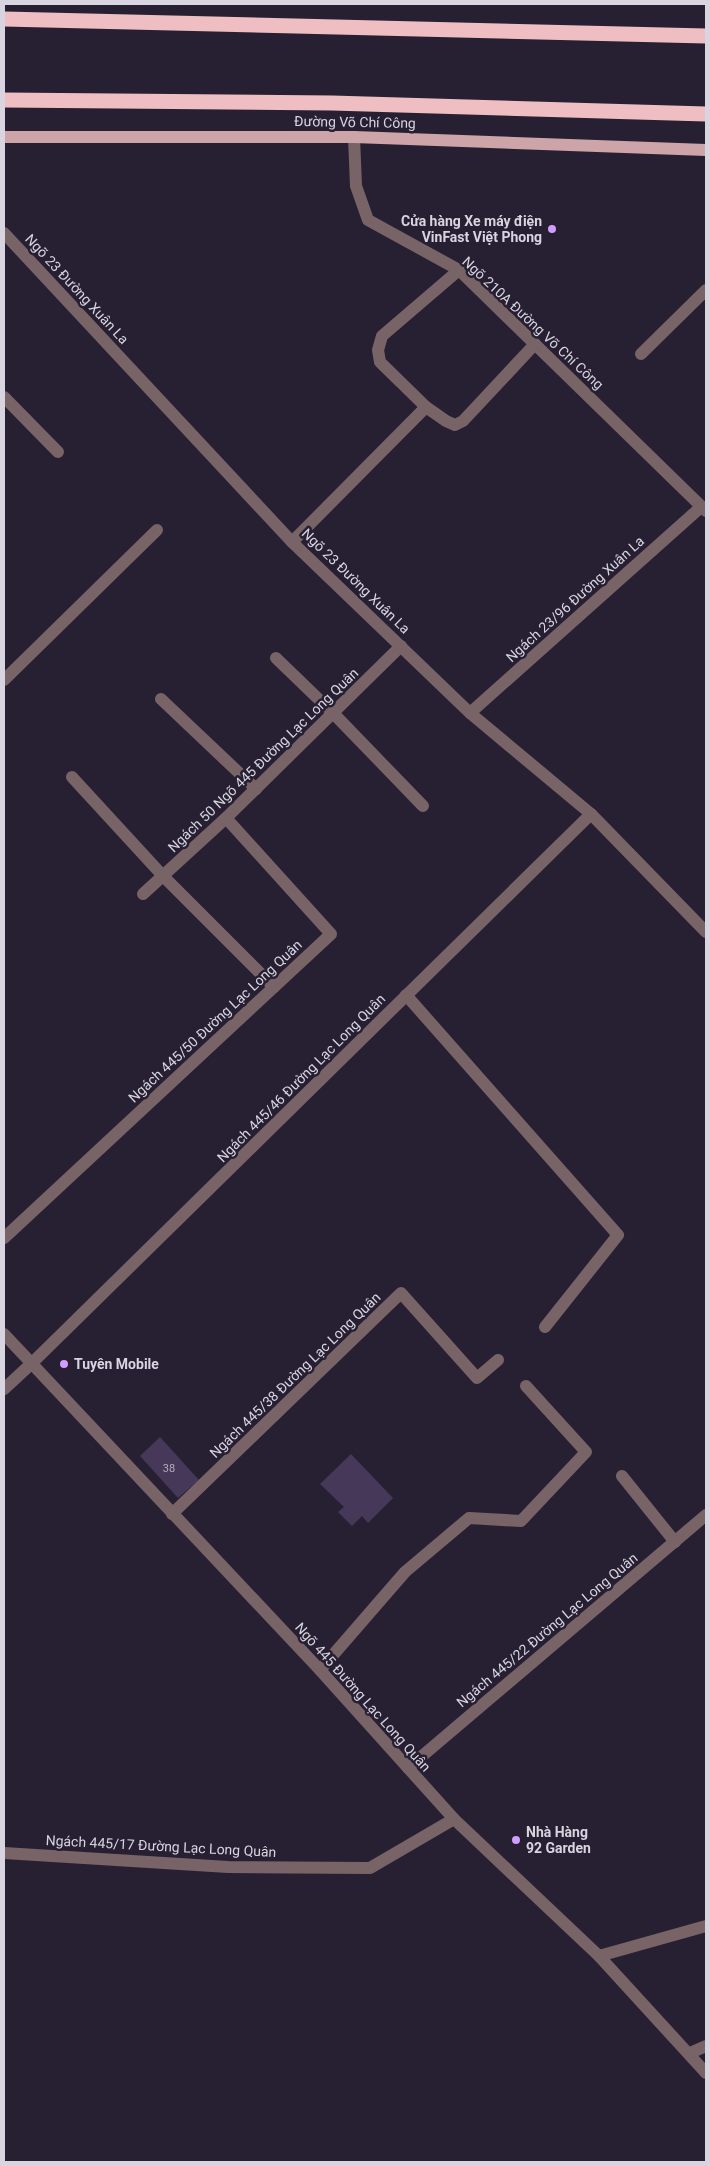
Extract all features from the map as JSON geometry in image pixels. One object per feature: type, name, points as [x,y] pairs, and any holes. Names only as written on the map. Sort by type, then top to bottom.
[{"type":"highway","points":[[4,19],[706,36]]},
{"type":"highway","name":"Đường Võ Chí Công","points":[[4,100],[332,103],[706,114]]},
{"type":"main road","name":"Đường Võ Chí Công","points":[[4,137],[354,137],[706,150]]},
{"type":"street","name":"Ngõ 210A Đường Võ Chí Công","points":[[354,137],[356,186],[368,220],[459,270],[704,509]]},
{"type":"street","name":"Ngõ 23 Đường Xuân La","points":[[4,233],[292,542],[470,713],[591,814],[706,932]]},
{"type":"street","points":[[459,270],[382,336],[378,350],[380,362],[426,407],[455,425],[463,421],[535,344]]},
{"type":"street","points":[[641,354],[706,290]]},
{"type":"street","points":[[4,397],[58,452]]},
{"type":"street","points":[[292,542],[426,407]]},
{"type":"street","name":"Ngách 23/96 Đường Xuân La","points":[[470,713],[704,509]]},
{"type":"street","points":[[4,680],[157,530]]},
{"type":"street","name":"Ngách 50 Ngõ 445 Đường Lạc Long Quân","points":[[143,894],[226,818],[334,714],[401,646]]},
{"type":"street","points":[[276,658],[334,714],[423,806]]},
{"type":"street","points":[[161,699],[256,789]]},
{"type":"street","points":[[72,777],[163,876],[274,987]]},
{"type":"street","name":"Ngách 445/46 Đường Lạc Long Quân","points":[[4,1389],[591,814]]},
{"type":"street","name":"Ngách 445/50 Đường Lạc Long Quân","points":[[4,1238],[332,934],[226,818]]},
{"type":"street","points":[[406,995],[618,1235],[545,1327]]},
{"type":"street","name":"Ngách 445/38 Đường Lạc Long Quân","points":[[172,1514],[402,1293],[477,1378],[498,1360]]},
{"type":"street","name":"Ngõ 445 Đường Lạc Long Quân","points":[[4,1334],[320,1670],[454,1819],[599,1956],[690,2053],[706,2073]]},
{"type":"street","points":[[320,1670],[405,1572],[469,1518],[521,1521],[586,1452],[526,1386]]},
{"type":"street","points":[[622,1476],[675,1542]]},
{"type":"street","name":"Ngách 445/22 Đường Lạc Long Quân","points":[[408,1768],[675,1542],[700,1518],[706,1515]]},
{"type":"street","name":"Ngách 445/17 Đường Lạc Long Quân","points":[[4,1853],[228,1867],[370,1868],[454,1819]]},
{"type":"street","points":[[599,1956],[706,1926]]},
{"type":"street","points":[[690,2053],[706,2046]]},
{"type":"building","points":[[160,1437],[199,1480],[178,1498],[140,1456]]},
{"type":"building","points":[[351,1454],[393,1498],[368,1523],[362,1516],[352,1526],[338,1512],[344,1507],[320,1484]]},
{"type":"place","name":"Cửa hàng Xe máy điện VinFast Việt Phong","points":[[552,229]]},
{"type":"place","name":"Tuyên Mobile","points":[[64,1364]]},
{"type":"place","name":"Nhà Hàng 92 Garden","points":[[516,1840]]}]
